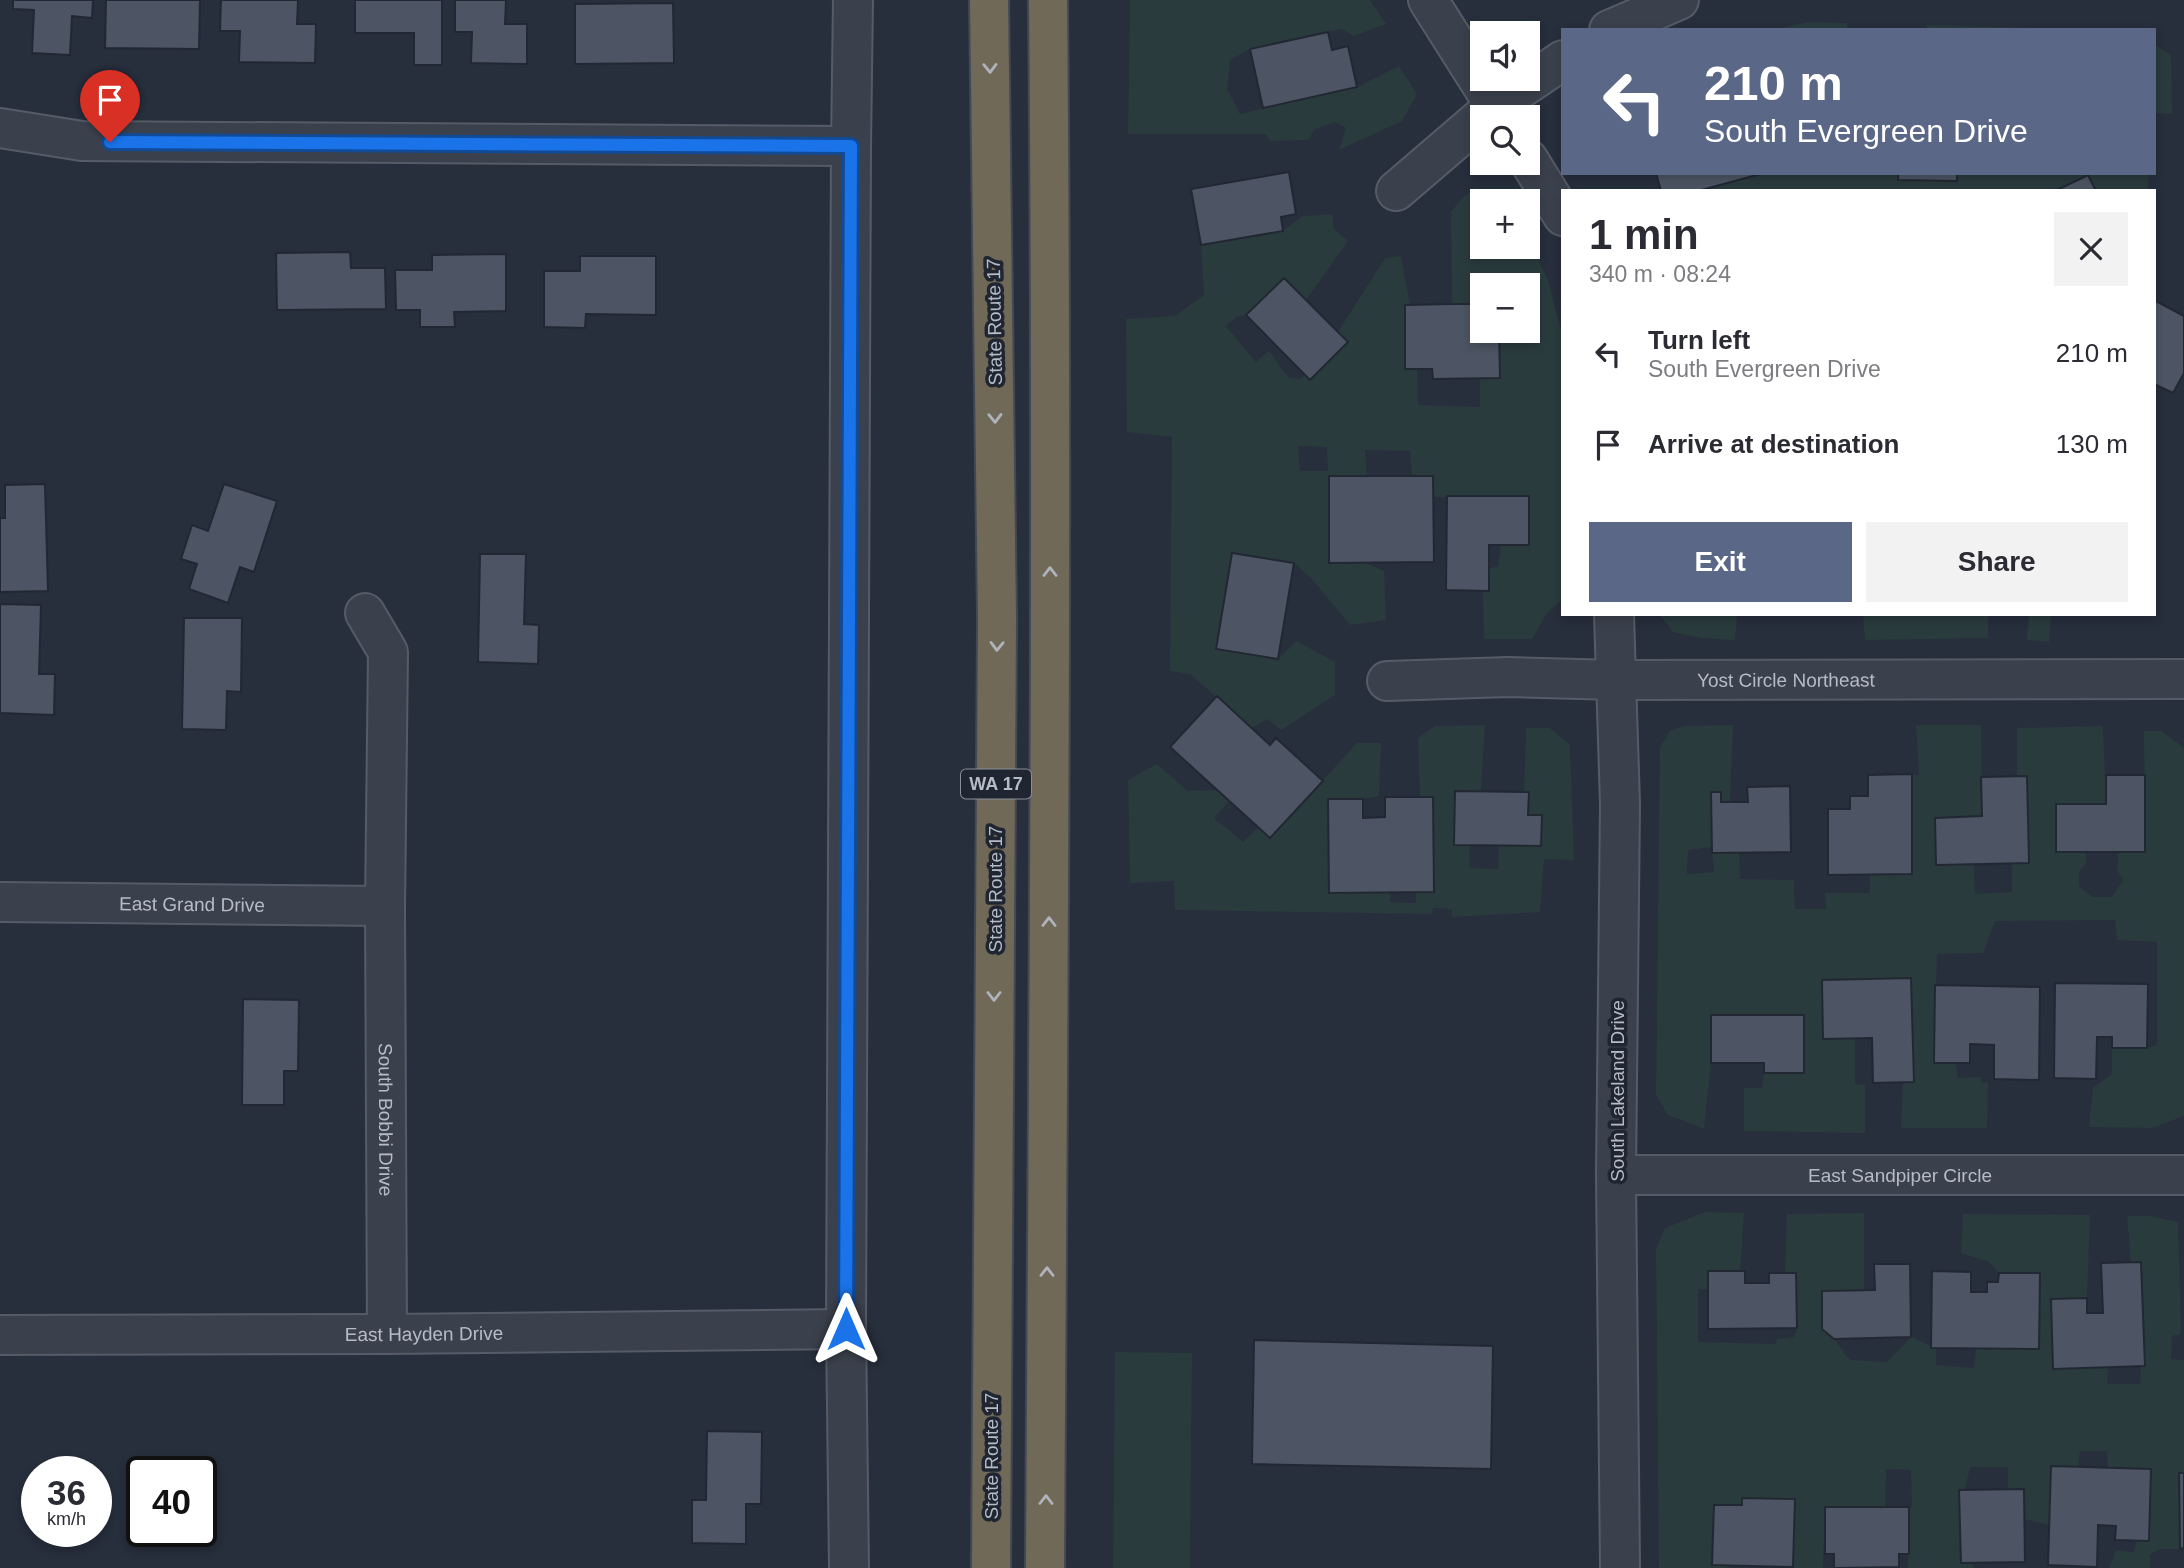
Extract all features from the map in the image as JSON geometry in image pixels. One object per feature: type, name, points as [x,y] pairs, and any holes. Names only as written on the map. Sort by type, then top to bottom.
[{"type":"highway","name":"State Route 17","points":[[989,0],[998,619],[991,1568]]},
{"type":"highway","name":"WA 17","points":[[1045,1568],[1050,831],[1048,0]]},
{"type":"street","points":[[849,1568],[846,1329],[853,0]]},
{"type":"street","points":[[1428,0],[1494,105]]},
{"type":"street","points":[[1614,28],[1679,0]]},
{"type":"street","points":[[1506,105],[1561,62]]},
{"type":"street","points":[[0,128],[82,141],[851,146]]},
{"type":"street","points":[[1396,191],[1470,133]]},
{"type":"street","points":[[1538,175],[1561,213]]},
{"type":"street","name":"South Bobbi Drive","points":[[365,613],[388,652],[385,906],[387,1334]]},
{"type":"street","name":"South Lakeland Drive","points":[[1614,616],[1620,804],[1616,1175],[1620,1568]]},
{"type":"street","name":"Yost Circle Northeast","points":[[1387,681],[1507,677],[1615,680],[2184,679]]},
{"type":"street","name":"East Grand Drive","points":[[0,902],[385,906]]},
{"type":"street","name":"East Sandpiper Circle","points":[[1616,1175],[2184,1175]]},
{"type":"street","name":"East Hayden Drive","points":[[0,1335],[846,1329]]},
{"type":"shaded area","points":[[1130,0],[1370,0],[1386,24],[1354,36],[1342,29],[1250,49],[1230,60],[1227,89],[1240,114],[1357,87],[1399,66],[1417,94],[1402,121],[1339,150],[1346,128],[1335,122],[1315,129],[1308,140],[1270,141],[1266,134],[1128,134]]},
{"type":"shaded area","points":[[1808,22],[1847,23],[1847,28],[1782,28]]},
{"type":"shaded area","points":[[1927,25],[2036,28],[1926,28]]},
{"type":"shaded area","points":[[2156,45],[2171,55],[2172,114],[2156,113]]},
{"type":"shaded area","points":[[1757,175],[1898,175],[1899,180],[1957,181],[1957,175],[2088,175],[2059,189],[1705,189]]},
{"type":"shaded area","points":[[2088,175],[2149,175],[2148,189],[2095,189]]},
{"type":"shaded area","points":[[1470,192],[1470,259],[1538,259],[1548,280],[1561,330],[1561,601],[1547,613],[1532,639],[1484,639],[1483,591],[1489,569],[1498,566],[1501,545],[1529,497],[1433,497],[1433,476],[1412,476],[1410,451],[1365,450],[1367,476],[1328,477],[1329,563],[1363,562],[1384,571],[1386,620],[1350,625],[1312,579],[1294,563],[1232,553],[1216,648],[1278,659],[1297,641],[1335,662],[1335,695],[1281,730],[1267,719],[1252,728],[1190,674],[1170,671],[1172,437],[1127,432],[1126,319],[1175,316],[1204,295],[1201,245],[1283,231],[1302,216],[1332,214],[1334,229],[1348,241],[1306,300],[1284,278],[1246,315],[1236,317],[1226,326],[1256,362],[1269,351],[1289,378],[1300,379],[1348,342],[1338,332],[1385,258],[1401,256],[1410,305],[1405,306],[1405,369],[1417,369],[1418,405],[1480,407],[1480,378],[1500,377],[1499,343],[1540,343],[1540,273],[1470,273],[1470,304],[1452,304],[1451,212]],"holes":[[[1298,446],[1327,447],[1328,471],[1300,471]]]},
{"type":"shaded area","points":[[1661,616],[1737,616],[1735,640],[1701,638],[1673,632]]},
{"type":"shaded area","points":[[1863,616],[1988,616],[1988,638],[1865,640]]},
{"type":"shaded area","points":[[2029,616],[2051,616],[2049,642],[2027,640]]},
{"type":"shaded area","points":[[1485,725],[1481,792],[1455,791],[1454,844],[1469,845],[1470,868],[1498,869],[1499,845],[1541,846],[1542,815],[1528,815],[1529,793],[1524,792],[1526,728],[1550,728],[1570,745],[1574,860],[1544,859],[1540,912],[1452,917],[1452,909],[1433,908],[1432,914],[1175,910],[1174,881],[1130,883],[1128,780],[1157,764],[1188,791],[1217,790],[1229,801],[1214,818],[1243,842],[1258,828],[1270,838],[1357,743],[1381,743],[1379,796],[1328,799],[1329,893],[1390,892],[1390,902],[1416,903],[1416,892],[1434,892],[1420,797],[1418,738],[1435,726]]},
{"type":"shaded area","points":[[1733,725],[1730,802],[1721,802],[1721,792],[1711,792],[1712,847],[1688,850],[1687,874],[1714,872],[1712,853],[1739,852],[1740,879],[1794,880],[1795,909],[1826,909],[1825,893],[1870,893],[1870,874],[1912,774],[1919,775],[1916,725],[1981,725],[1982,816],[1935,818],[1936,865],[1974,864],[1975,894],[2012,892],[2012,863],[2028,863],[2026,776],[2017,776],[2017,728],[2103,726],[2106,804],[2056,805],[2056,852],[2086,852],[2086,863],[2079,872],[2079,886],[2092,897],[2112,897],[2123,880],[2117,870],[2118,852],[2145,851],[2144,731],[2161,731],[2184,748],[2184,1116],[2152,1128],[2089,1127],[2093,1088],[2112,1074],[2112,1048],[2147,1048],[2157,1045],[2157,942],[2117,940],[2115,920],[1995,921],[1983,953],[1937,954],[1934,1063],[1956,1063],[1958,1078],[1981,1077],[1982,1083],[1988,1083],[1987,1128],[1901,1128],[1903,1082],[1914,1081],[1911,978],[1822,981],[1823,1039],[1855,1038],[1855,1084],[1865,1085],[1865,1133],[1744,1131],[1744,1088],[1762,1088],[1764,1073],[1803,1073],[1803,1015],[1711,1015],[1711,1063],[1704,1129],[1668,1115],[1656,1095],[1660,747],[1670,731],[1683,726]]},
{"type":"shaded area","points":[[1705,1212],[1744,1213],[1740,1271],[1709,1271],[1708,1289],[1698,1289],[1698,1342],[1776,1344],[1777,1339],[1794,1337],[1797,1328],[1796,1274],[1785,1273],[1787,1214],[1864,1213],[1864,1290],[1822,1291],[1823,1329],[1850,1360],[1887,1362],[1911,1337],[1936,1348],[1936,1365],[1974,1368],[1976,1349],[2039,1349],[2040,1274],[1999,1273],[1989,1262],[1961,1253],[1963,1214],[2090,1215],[2087,1298],[2052,1299],[2108,1367],[2107,1384],[2140,1384],[2141,1366],[2145,1365],[2141,1262],[2131,1263],[2127,1216],[2150,1216],[2178,1222],[2181,1334],[2172,1336],[2171,1359],[2184,1360],[2184,1473],[2179,1474],[2180,1549],[2160,1549],[2150,1554],[2150,1568],[2109,1568],[2116,1550],[2134,1552],[2137,1540],[2149,1541],[2151,1470],[2108,1468],[2107,1451],[2080,1451],[2078,1467],[2051,1467],[2049,1525],[2024,1519],[2024,1489],[2008,1489],[2008,1467],[1970,1467],[1965,1490],[1959,1491],[1961,1562],[1973,1562],[1973,1568],[1908,1568],[1909,1507],[1912,1507],[1911,1470],[1886,1469],[1885,1507],[1825,1507],[1823,1568],[1793,1568],[1795,1500],[1743,1498],[1742,1505],[1714,1505],[1712,1564],[1728,1565],[1729,1568],[1659,1568],[1656,1249],[1665,1228]]},
{"type":"shaded area","points":[[1115,1352],[1192,1353],[1190,1568],[1113,1568]]},
{"type":"building","points":[[13,0],[93,0],[92,18],[72,16],[70,55],[32,53],[34,10],[13,9]]},
{"type":"building","points":[[106,0],[200,0],[199,49],[105,48]]},
{"type":"building","points":[[221,0],[298,0],[297,24],[316,24],[315,63],[239,62],[240,31],[220,31]]},
{"type":"building","points":[[355,0],[442,0],[442,65],[414,65],[414,33],[355,33]]},
{"type":"building","points":[[455,0],[506,0],[505,24],[527,24],[527,64],[471,63],[472,32],[455,32]]},
{"type":"building","points":[[673,3],[674,63],[575,64],[575,4]]},
{"type":"building","points":[[1328,32],[1332,50],[1348,46],[1357,87],[1263,108],[1250,49]]},
{"type":"building","points":[[1289,172],[1296,214],[1281,217],[1283,231],[1201,245],[1191,189]]},
{"type":"building","points":[[1657,175],[1757,175],[1705,189],[1660,189]]},
{"type":"building","points":[[1898,175],[1957,175],[1957,181],[1898,180]]},
{"type":"building","points":[[2088,175],[2095,189],[2059,189]]},
{"type":"building","points":[[350,252],[351,268],[385,268],[386,309],[277,310],[276,253]]},
{"type":"building","points":[[506,254],[506,311],[454,312],[455,327],[420,327],[420,310],[396,310],[395,270],[432,270],[432,255]]},
{"type":"building","points":[[580,256],[656,256],[656,315],[586,314],[585,328],[544,327],[544,271],[580,271]]},
{"type":"building","points":[[1284,278],[1348,342],[1310,380],[1246,315]]},
{"type":"building","points":[[2156,301],[2184,316],[2184,373],[2173,393],[2156,385]]},
{"type":"building","points":[[1470,304],[1470,343],[1499,343],[1500,378],[1433,379],[1432,369],[1405,369],[1405,305]]},
{"type":"building","points":[[1329,476],[1433,476],[1434,562],[1329,563]]},
{"type":"building","points":[[45,484],[48,591],[0,592],[0,518],[5,518],[5,485]]},
{"type":"building","points":[[224,484],[277,501],[254,572],[240,567],[228,603],[189,589],[197,564],[181,559],[192,525],[208,531]]},
{"type":"building","points":[[1447,496],[1529,496],[1529,545],[1489,545],[1489,591],[1446,590]]},
{"type":"building","points":[[1232,553],[1294,563],[1278,659],[1216,649]]},
{"type":"building","points":[[480,554],[526,554],[524,624],[539,625],[538,664],[478,662]]},
{"type":"building","points":[[0,604],[41,605],[39,674],[55,674],[54,715],[0,713]]},
{"type":"building","points":[[184,618],[242,618],[241,692],[227,691],[226,730],[182,729]]},
{"type":"building","points":[[1217,696],[1270,745],[1276,738],[1323,781],[1270,838],[1170,747]]},
{"type":"building","points":[[1912,774],[1912,874],[1828,875],[1828,809],[1850,809],[1850,796],[1868,796],[1868,775]]},
{"type":"building","points":[[2106,775],[2145,775],[2145,852],[2056,852],[2056,804],[2106,804]]},
{"type":"building","points":[[2027,776],[2029,863],[1936,865],[1935,818],[1982,816],[1981,777]]},
{"type":"building","points":[[1790,786],[1791,852],[1712,853],[1711,792],[1721,792],[1721,802],[1748,802],[1747,787]]},
{"type":"building","points":[[1455,791],[1529,792],[1528,815],[1542,815],[1541,846],[1454,845]]},
{"type":"building","points":[[1385,797],[1433,797],[1434,892],[1329,893],[1328,799],[1363,799],[1363,818],[1385,817]]},
{"type":"building","points":[[1911,978],[1914,1082],[1873,1083],[1872,1038],[1823,1039],[1822,980]]},
{"type":"building","points":[[2055,983],[2148,984],[2147,1048],[2112,1048],[2112,1037],[2097,1037],[2096,1079],[2054,1078]]},
{"type":"building","points":[[1935,985],[2040,987],[2039,1080],[1994,1079],[1994,1045],[1970,1044],[1970,1063],[1934,1063]]},
{"type":"building","points":[[243,999],[299,1000],[298,1071],[284,1071],[284,1105],[242,1105]]},
{"type":"building","points":[[1711,1015],[1804,1015],[1804,1073],[1764,1073],[1764,1063],[1711,1063]]},
{"type":"building","points":[[2141,1262],[2145,1366],[2053,1369],[2051,1299],[2087,1298],[2087,1313],[2103,1313],[2101,1263]]},
{"type":"building","points":[[1874,1264],[1910,1264],[1911,1337],[1834,1339],[1822,1329],[1822,1291],[1875,1290]]},
{"type":"building","points":[[1708,1271],[1745,1271],[1745,1283],[1769,1283],[1769,1273],[1796,1273],[1797,1328],[1708,1329]]},
{"type":"building","points":[[1932,1271],[1971,1272],[1971,1292],[1987,1292],[1987,1282],[1998,1282],[1999,1273],[2040,1273],[2039,1349],[1931,1348]]},
{"type":"building","points":[[1254,1340],[1493,1346],[1491,1469],[1252,1464]]},
{"type":"building","points":[[707,1431],[762,1432],[761,1504],[746,1504],[746,1544],[692,1543],[692,1500],[706,1500]]},
{"type":"building","points":[[2051,1466],[2151,1469],[2149,1541],[2115,1540],[2116,1526],[2098,1525],[2097,1567],[2048,1565]]},
{"type":"building","points":[[2179,1473],[2184,1473],[2184,1548],[2180,1549]]},
{"type":"building","points":[[2024,1489],[2025,1562],[1961,1563],[1959,1490]]},
{"type":"building","points":[[1742,1498],[1795,1499],[1793,1567],[1712,1565],[1714,1505],[1742,1505]]},
{"type":"building","points":[[1825,1507],[1909,1507],[1909,1554],[1899,1554],[1899,1567],[1834,1568],[1834,1554],[1825,1554]]},
{"type":"route","points":[[110,142],[851,146],[846,1329]]}]
